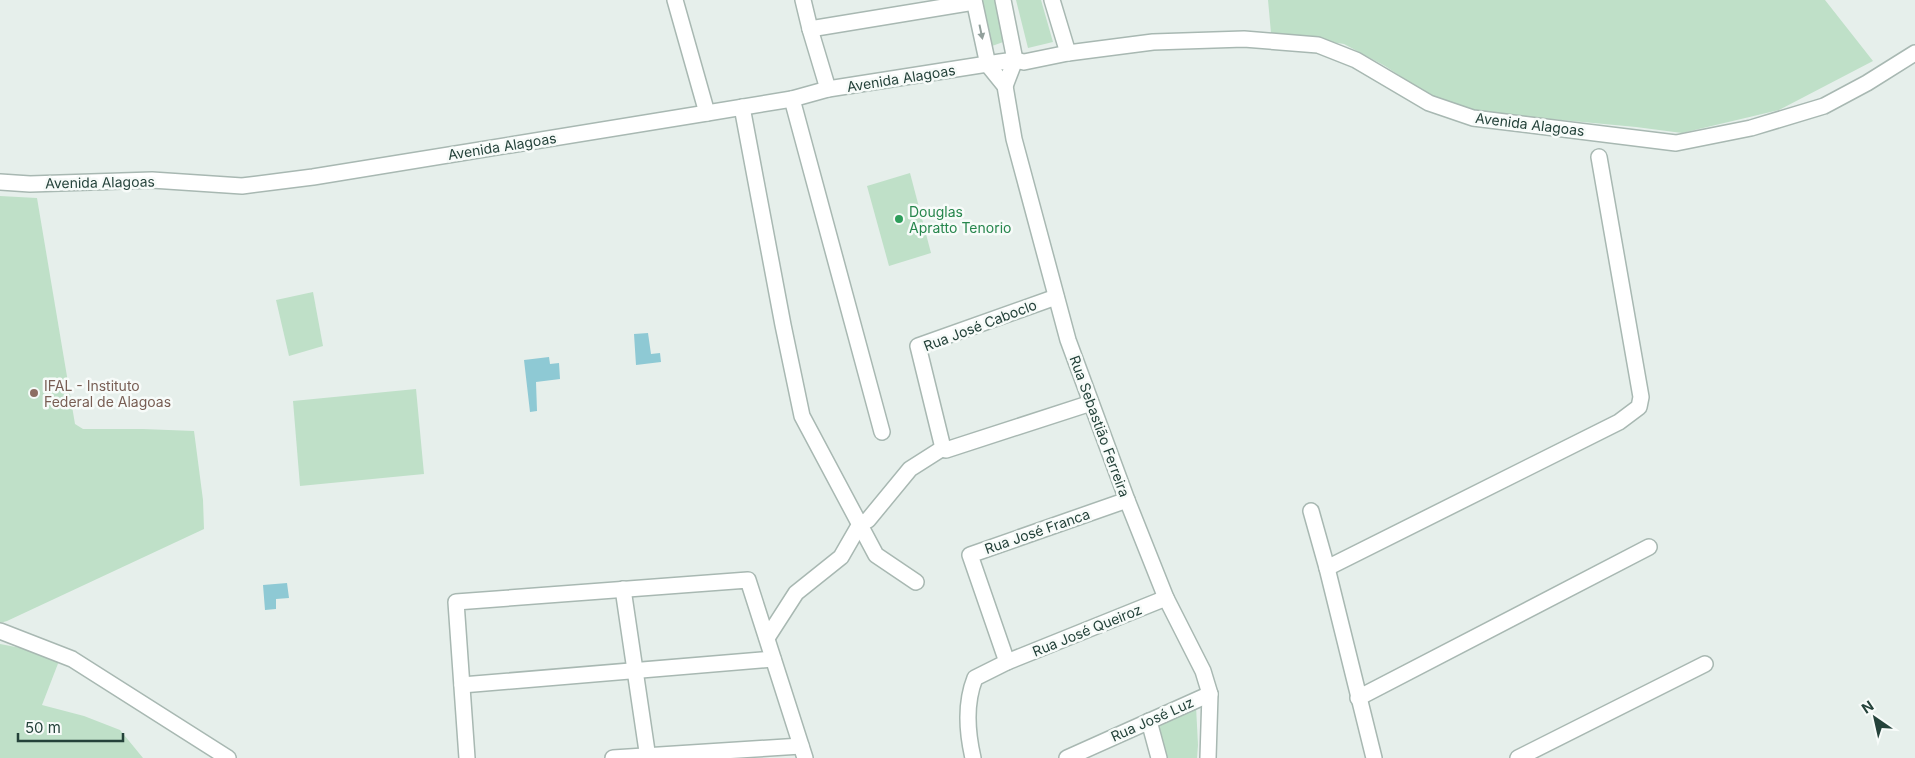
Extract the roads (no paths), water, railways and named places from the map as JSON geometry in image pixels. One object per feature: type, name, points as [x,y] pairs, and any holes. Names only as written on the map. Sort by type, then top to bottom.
[{"type":"street","points":[[674,0],[707,113]]},
{"type":"street","points":[[803,0],[828,89]]},
{"type":"street","name":"Rua Sebastião Ferreira","points":[[1003,0],[1007,62],[1005,86],[1014,139],[1056,297],[1068,340],[1127,500],[1166,598],[1203,671],[1210,694],[1208,758]]},
{"type":"street","points":[[1052,0],[1068,53]]},
{"type":"street","points":[[810,29],[974,1]]},
{"type":"street","name":"Rua Sebastião Ferreira","points":[[974,1],[1007,62]]},
{"type":"street","name":"Avenida Alagoas","points":[[0,182],[30,184],[152,180],[242,186],[312,177],[792,99],[828,89],[1068,53],[1153,42],[1244,39],[1318,45],[1356,60],[1429,103],[1473,118],[1676,143],[1751,128],[1824,106],[1867,83],[1915,53]]},
{"type":"street","points":[[1005,86],[1007,62]]},
{"type":"street","points":[[792,99],[882,432]]},
{"type":"street","points":[[742,107],[802,416],[876,555],[916,582]]},
{"type":"street","points":[[1327,568],[1619,422],[1639,407],[1640,398],[1599,157]]},
{"type":"street","name":"Rua José Caboclo","points":[[944,449],[918,346],[1056,297]]},
{"type":"street","points":[[767,638],[796,593],[841,557],[860,524],[868,520],[910,469],[944,449],[1091,403]]},
{"type":"street","name":"Rua José Franca","points":[[1007,662],[970,555],[1127,500]]},
{"type":"street","points":[[1311,511],[1374,758]]},
{"type":"street","points":[[1358,698],[1649,547]]},
{"type":"street","points":[[467,758],[456,602],[748,580],[803,752],[613,758]]},
{"type":"street","points":[[623,589],[648,757]]},
{"type":"street","name":"Rua José Queiroz","points":[[968,738],[969,692],[975,678],[1007,662],[1166,598]]},
{"type":"street","points":[[0,631],[72,659],[228,758]]},
{"type":"street","points":[[462,685],[774,659]]},
{"type":"street","points":[[1518,758],[1705,664]]},
{"type":"street","name":"Rua José Luz","points":[[1067,758],[1210,694]]},
{"type":"street","points":[[1149,721],[1159,758]]},
{"type":"street","points":[[964,758],[968,738]]},
{"type":"street","points":[[968,738],[973,758]]},
{"type":"water","points":[[648,333],[651,354],[660,353],[661,362],[636,365],[634,334]]},
{"type":"water","points":[[549,357],[550,364],[559,363],[560,379],[536,382],[537,411],[530,412],[524,360]]},
{"type":"water","points":[[287,583],[289,598],[276,599],[276,609],[265,610],[263,585]]},
{"type":"place","name":"Douglas Apratto Tenorio","points":[[899,219]]},
{"type":"place","name":"IFAL - Instituto Federal de Alagoas","points":[[34,393]]}]
